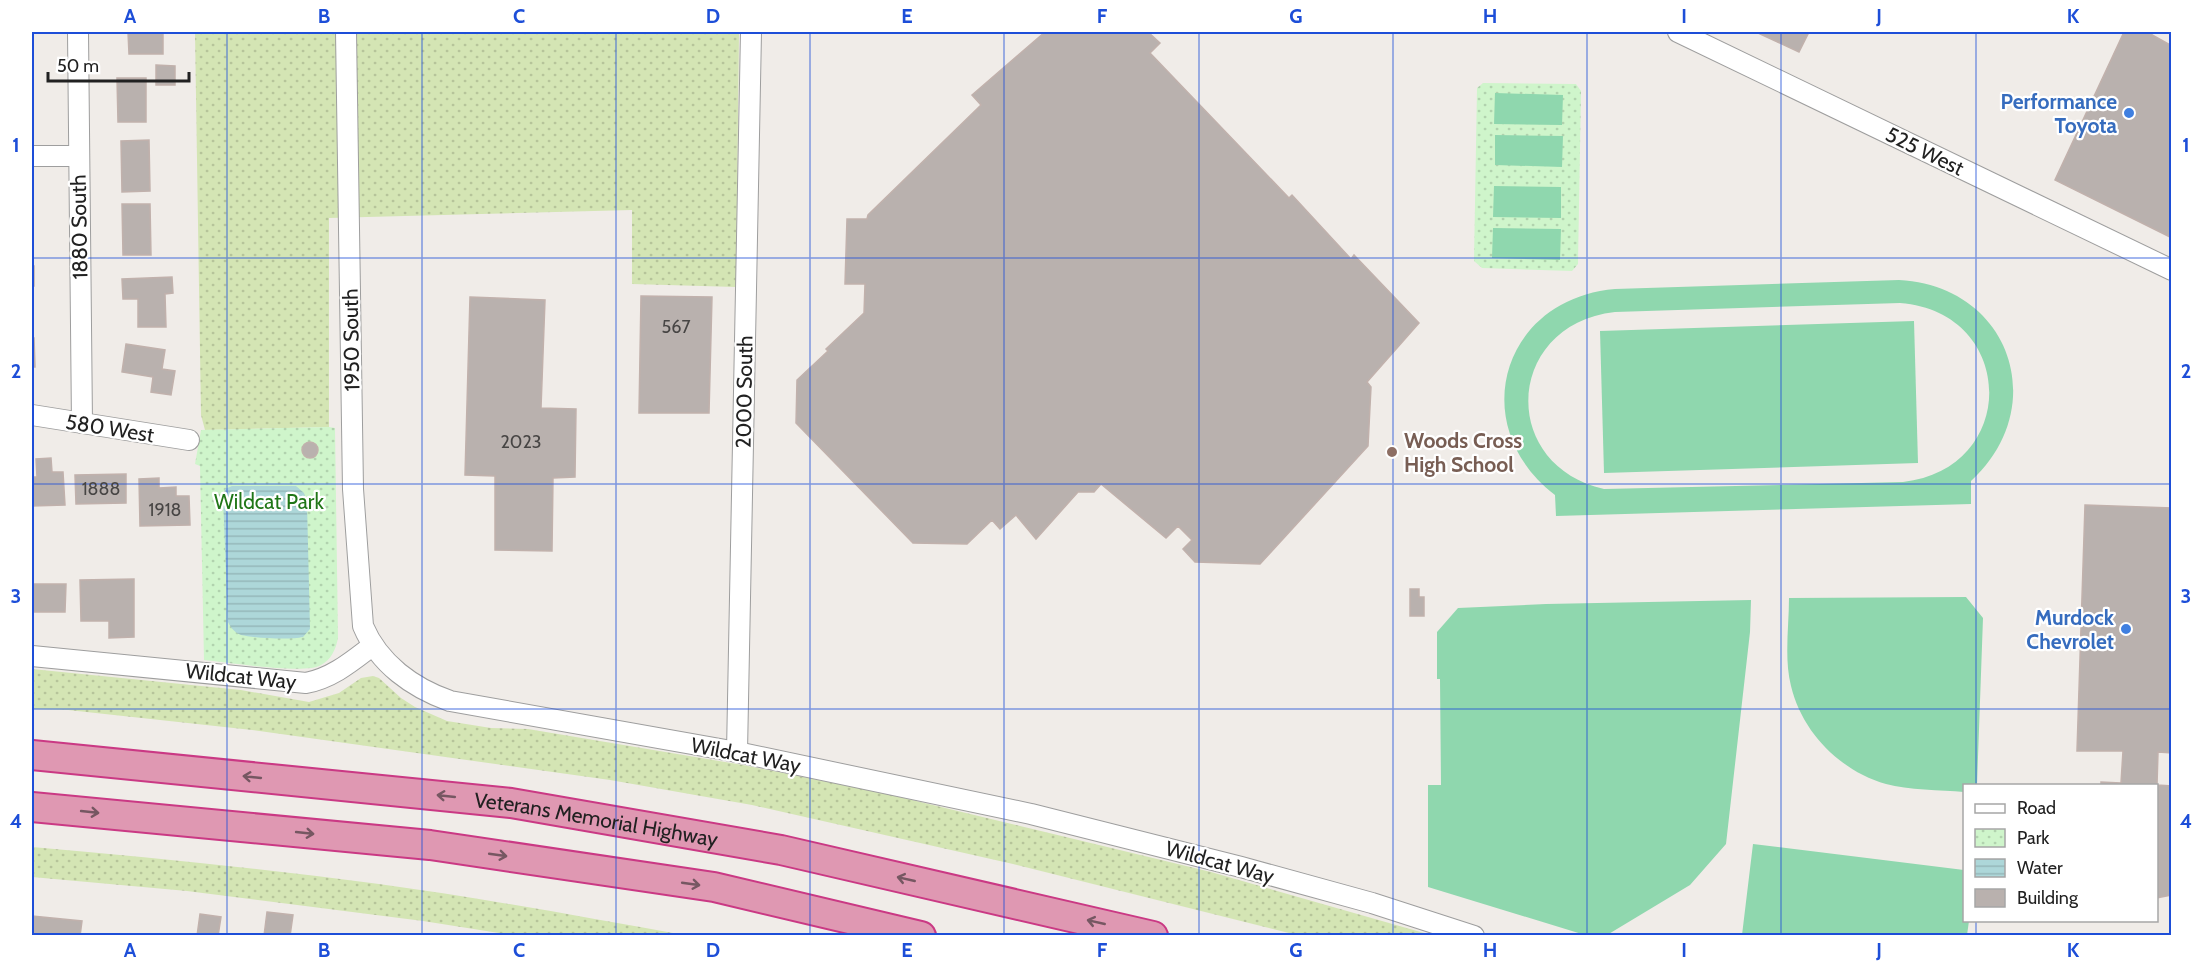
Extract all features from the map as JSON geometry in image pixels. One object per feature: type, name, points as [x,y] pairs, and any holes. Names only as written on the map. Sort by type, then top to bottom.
[{"type":"highway","name":"Veterans Memorial Highway","points":[[32,755],[511,803],[781,850],[1153,936]]},
{"type":"highway","points":[[32,807],[430,845],[714,887],[921,936]]},
{"type":"street","name":"1880 South","points":[[78,32],[82,423]]},
{"type":"street","name":"1950 South","points":[[346,32],[354,489],[363,627],[372,646]]},
{"type":"street","name":"2000 South","points":[[737,752],[751,32]]},
{"type":"street","name":"525 West","points":[[1678,32],[2172,270]]},
{"type":"street","points":[[32,156],[78,156]]},
{"type":"street","name":"580 West","points":[[32,416],[189,440]]},
{"type":"street","name":"Wildcat Way","points":[[32,656],[306,683],[320,681],[332,675],[372,646],[389,664],[416,686],[450,701],[737,752],[1031,814],[1372,903],[1474,936]]},
{"type":"green space","points":[[195,32],[739,32],[736,287],[632,284],[632,210],[329,218],[329,427],[205,430],[201,415]]},
{"type":"green space","points":[[1483,83],[1576,84],[1581,91],[1578,264],[1572,271],[1482,268],[1474,261],[1477,88]]},
{"type":"green space","points":[[1495,93],[1563,95],[1562,125],[1494,124]]},
{"type":"green space","points":[[1495,135],[1563,136],[1562,167],[1495,165]]},
{"type":"green space","points":[[1494,186],[1561,187],[1561,218],[1493,217]]},
{"type":"green space","points":[[1493,228],[1561,229],[1560,260],[1492,258]]},
{"type":"green space","points":[[1899,280],[1937,287],[1968,303],[1992,326],[2007,355],[2013,386],[2010,419],[1996,451],[1971,481],[1971,504],[1556,516],[1555,495],[1527,467],[1510,435],[1504,402],[1508,370],[1522,340],[1545,316],[1576,298],[1615,289]],"holes":[[[1900,303],[1939,313],[1966,333],[1983,360],[1989,391],[1984,422],[1968,450],[1941,471],[1903,482],[1604,489],[1569,475],[1545,452],[1532,425],[1528,396],[1535,367],[1552,341],[1579,322],[1615,312]]]},
{"type":"green space","points":[[1914,321],[1918,463],[1604,473],[1600,331]]},
{"type":"green space","name":"Wildcat Park","points":[[335,428],[338,638],[332,654],[321,665],[299,669],[204,660],[200,466],[195,464],[201,430]]},
{"type":"green space","points":[[1966,597],[1983,618],[1977,784],[1963,784],[1963,792],[1914,789],[1886,784],[1853,770],[1825,747],[1804,719],[1791,686],[1787,654],[1789,598]]},
{"type":"green space","points":[[1751,600],[1750,632],[1726,844],[1690,885],[1607,935],[1585,935],[1428,887],[1428,785],[1441,785],[1437,632],[1458,608]]},
{"type":"green space","points":[[32,669],[241,690],[309,702],[339,693],[361,678],[373,676],[379,678],[415,707],[447,721],[491,728],[528,729],[743,765],[883,793],[1211,872],[1431,935],[1297,935],[1013,864],[752,805],[610,780],[252,730],[68,710],[32,709]]},
{"type":"green space","points":[[1753,844],[1963,870],[1963,922],[1969,922],[1967,935],[1742,935]]},
{"type":"green space","points":[[32,847],[293,873],[379,884],[684,935],[512,935],[423,921],[187,891],[32,877]]},
{"type":"water","points":[[232,486],[296,486],[304,493],[307,503],[310,629],[303,637],[272,638],[241,635],[233,630],[228,622],[223,496],[225,489]]},
{"type":"building","points":[[128,32],[163,32],[163,54],[129,54]]},
{"type":"building","name":"Woods Cross High School","points":[[1045,32],[1148,32],[1160,43],[1150,53],[1289,198],[1292,195],[1351,259],[1354,255],[1419,323],[1367,382],[1371,387],[1368,446],[1260,564],[1195,562],[1183,549],[1192,540],[1178,526],[1166,538],[1101,484],[1094,492],[1078,492],[1036,539],[1016,515],[1000,529],[992,520],[967,544],[913,543],[796,423],[797,380],[864,313],[865,284],[845,284],[847,219],[867,219],[868,215],[981,105],[972,95]]},
{"type":"building","points":[[1756,32],[1809,32],[1799,52]]},
{"type":"building","name":"Performance Toyota","points":[[2124,32],[2147,32],[2172,46],[2172,238],[2055,180]]},
{"type":"building","points":[[156,65],[175,66],[175,85],[156,85]]},
{"type":"building","points":[[117,78],[146,78],[146,122],[118,122]]},
{"type":"building","points":[[149,140],[150,191],[122,192],[121,141]]},
{"type":"building","points":[[122,204],[150,204],[151,255],[123,255]]},
{"type":"building","points":[[32,266],[34,266],[34,286],[32,286]]},
{"type":"building","points":[[172,277],[173,293],[165,294],[166,327],[138,327],[138,299],[123,299],[122,279]]},
{"type":"building","points":[[641,296],[712,297],[709,413],[639,413]]},
{"type":"building","points":[[470,297],[545,300],[541,408],[576,409],[575,477],[553,478],[552,551],[495,550],[495,476],[465,475]]},
{"type":"building","points":[[32,338],[34,338],[35,367],[32,367]]},
{"type":"building","points":[[126,344],[165,350],[162,369],[175,371],[171,395],[151,392],[153,377],[122,372]]},
{"type":"building","points":[[307,442],[313,442],[318,450],[316,456],[307,458],[302,453],[302,447]]},
{"type":"building","points":[[51,458],[52,472],[63,472],[65,505],[32,506],[32,477],[37,477],[36,459]]},
{"type":"building","points":[[126,474],[126,503],[76,504],[75,475]]},
{"type":"building","points":[[159,478],[159,488],[176,487],[176,496],[189,496],[190,525],[140,526],[139,479]]},
{"type":"building","name":"Murdock Chevrolet","points":[[2085,505],[2172,508],[2172,753],[2158,752],[2157,784],[2101,784],[2101,782],[2121,783],[2123,751],[2077,751]]},
{"type":"building","points":[[134,579],[134,637],[109,638],[109,621],[81,621],[80,580]]},
{"type":"building","points":[[32,584],[66,584],[65,612],[32,612]]},
{"type":"building","points":[[1410,589],[1419,589],[1419,597],[1424,597],[1424,616],[1410,616]]},
{"type":"building","name":"Murdock Chevrolet","points":[[2158,785],[2172,786],[2172,895],[2158,898]]},
{"type":"building","points":[[267,912],[293,915],[290,936],[264,936]]},
{"type":"building","points":[[200,914],[221,917],[218,936],[197,936]]},
{"type":"building","points":[[32,916],[82,921],[80,936],[32,936]]},
{"type":"place","name":"Performance Toyota","points":[[2129,113]]},
{"type":"place","name":"Woods Cross High School","points":[[1392,452]]},
{"type":"place","name":"Murdock Chevrolet","points":[[2126,629]]}]
